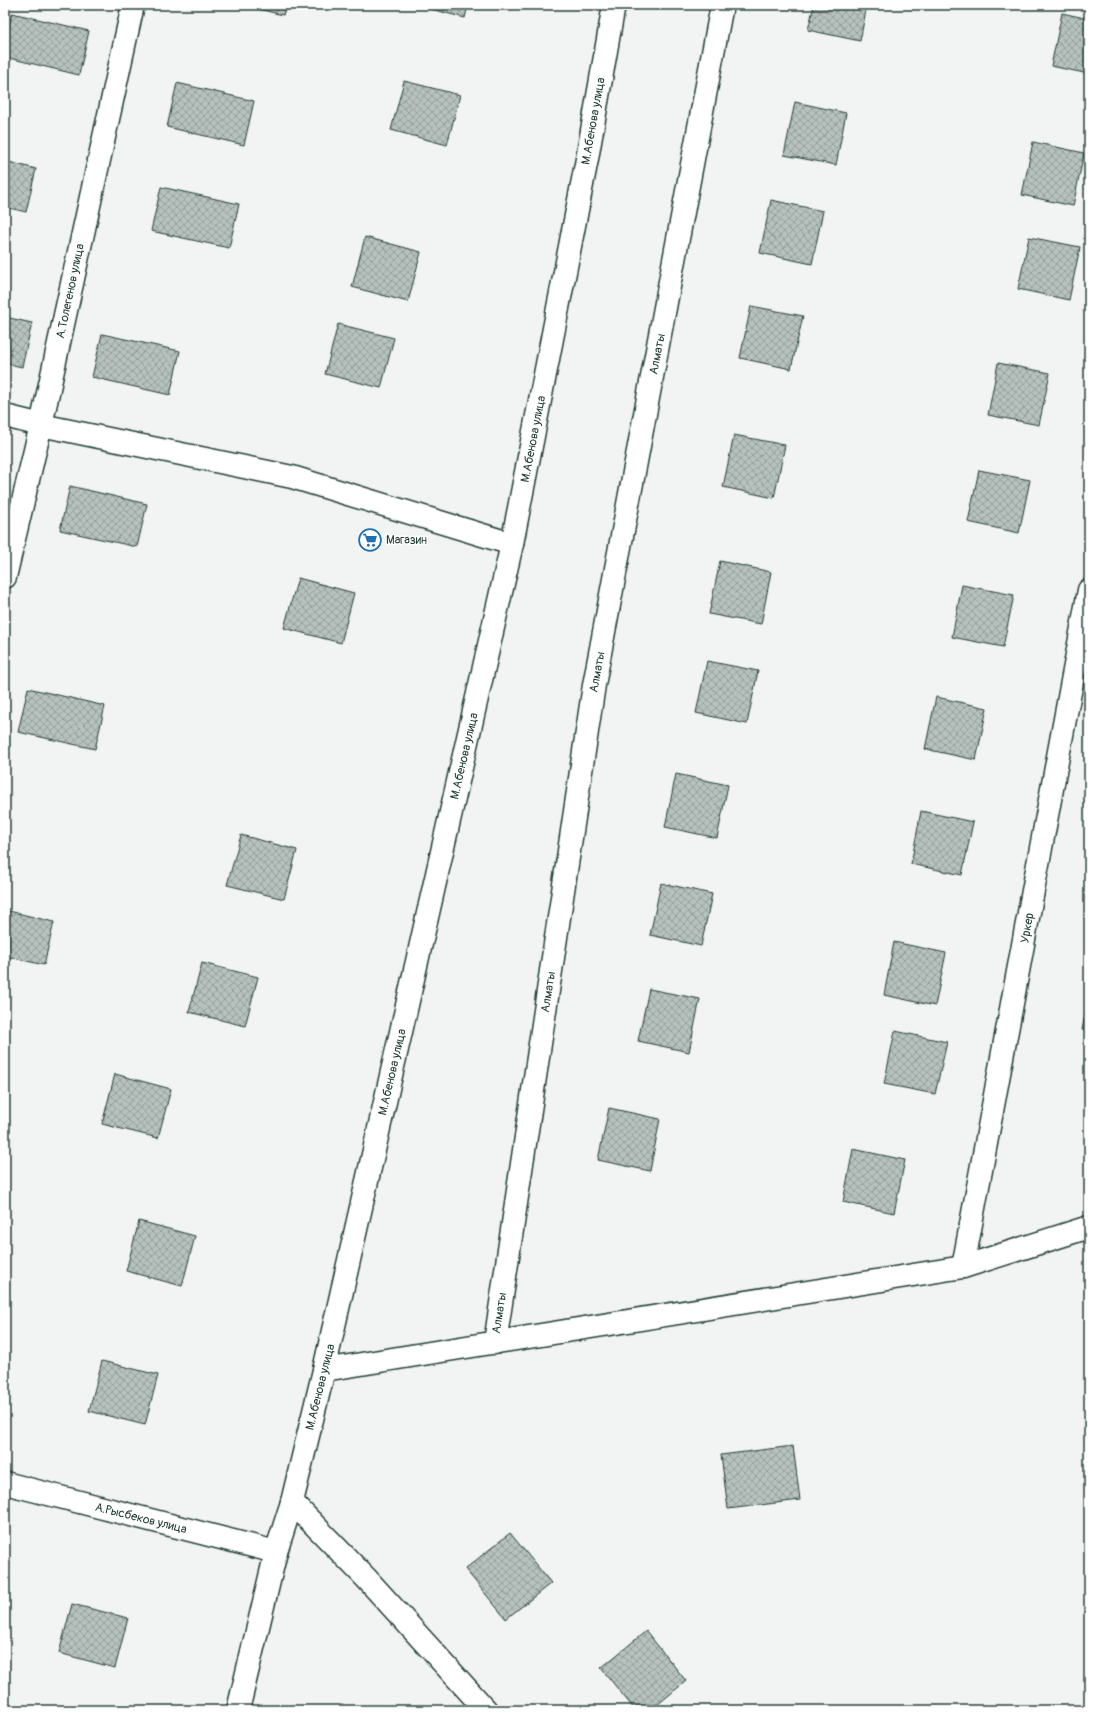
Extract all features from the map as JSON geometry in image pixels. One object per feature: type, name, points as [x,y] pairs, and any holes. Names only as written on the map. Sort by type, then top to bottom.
[{"type":"street","name":"А.Толегенов улица","points":[[5,577],[41,425],[133,5]]},
{"type":"street","name":"М.Абенова улица","points":[[238,1710],[276,1552],[292,1502],[324,1370],[512,544],[587,159],[614,5]]},
{"type":"street","name":"Алматы","points":[[495,1343],[594,685],[722,5]]},
{"type":"street","points":[[5,416],[41,425],[292,477],[512,544]]},
{"type":"street","name":"Уркер","points":[[964,1267],[1089,590]]},
{"type":"street","points":[[324,1370],[964,1267],[1089,1227]]},
{"type":"street","name":"А.Рысбеков улица","points":[[5,1483],[276,1552]]},
{"type":"street","points":[[292,1502],[366,1578],[486,1710]]},
{"type":"building","points":[[241,5],[286,5],[283,15]]},
{"type":"building","points":[[416,5],[468,5],[465,18]]},
{"type":"building","points":[[814,5],[867,5],[860,41],[808,30]]},
{"type":"building","points":[[12,13],[89,31],[79,75],[5,57],[5,44]]},
{"type":"building","points":[[1062,13],[1089,19],[1089,74],[1051,66]]},
{"type":"building","points":[[404,81],[460,95],[447,145],[391,130]]},
{"type":"building","points":[[177,83],[254,101],[244,145],[167,127]]},
{"type":"building","points":[[795,102],[846,113],[836,165],[784,155]]},
{"type":"building","points":[[1033,142],[1084,153],[1073,206],[1022,195]]},
{"type":"building","points":[[5,161],[36,169],[26,212],[5,207]]},
{"type":"building","points":[[161,187],[239,204],[229,248],[151,231]]},
{"type":"building","points":[[771,200],[823,211],[812,264],[760,253]]},
{"type":"building","points":[[365,237],[421,252],[408,302],[352,287]]},
{"type":"building","points":[[1029,237],[1080,247],[1069,300],[1018,289]]},
{"type":"building","points":[[751,306],[803,316],[791,369],[740,358]]},
{"type":"building","points":[[5,317],[32,323],[22,367],[5,363]]},
{"type":"building","points":[[338,324],[394,338],[381,388],[325,374]]},
{"type":"building","points":[[102,334],[180,351],[170,395],[92,377]]},
{"type":"building","points":[[998,363],[1050,373],[1039,425],[988,415]]},
{"type":"building","points":[[734,435],[785,445],[774,498],[723,487]]},
{"type":"building","points":[[979,470],[1030,480],[1019,533],[968,522]]},
{"type":"building","points":[[70,486],[147,504],[137,547],[60,530]]},
{"type":"building","points":[[720,561],[771,572],[761,624],[709,614]]},
{"type":"building","points":[[298,578],[354,593],[341,643],[284,628]]},
{"type":"building","points":[[962,585],[1014,595],[1003,647],[952,637]]},
{"type":"building","points":[[707,661],[758,671],[747,724],[696,713]]},
{"type":"building","points":[[28,688],[105,706],[95,749],[18,732]]},
{"type":"building","points":[[936,697],[987,708],[976,760],[925,749]]},
{"type":"building","points":[[676,774],[728,785],[717,838],[665,827]]},
{"type":"building","points":[[921,811],[973,822],[962,875],[911,864]]},
{"type":"building","points":[[241,835],[297,850],[284,899],[227,885]]},
{"type":"building","points":[[661,883],[712,894],[701,946],[650,935]]},
{"type":"building","points":[[5,910],[54,922],[44,965],[5,956]]},
{"type":"building","points":[[894,942],[946,953],[935,1006],[884,995]]},
{"type":"building","points":[[202,963],[258,977],[245,1026],[189,1012]]},
{"type":"building","points":[[649,989],[700,999],[689,1052],[638,1041]]},
{"type":"building","points":[[1089,995],[1089,1031],[1082,1030]]},
{"type":"building","points":[[895,1031],[947,1042],[935,1094],[884,1084]]},
{"type":"building","points":[[115,1074],[171,1089],[158,1138],[102,1124]]},
{"type":"building","points":[[609,1108],[660,1119],[650,1171],[598,1160]]},
{"type":"building","points":[[853,1149],[905,1160],[894,1213],[843,1202]]},
{"type":"building","points":[[139,1221],[195,1236],[182,1286],[126,1271]]},
{"type":"building","points":[[102,1361],[158,1375],[145,1425],[89,1411]]},
{"type":"building","points":[[793,1446],[800,1500],[728,1509],[721,1455]]},
{"type":"building","points":[[510,1533],[551,1583],[506,1619],[465,1569]]},
{"type":"building","points":[[72,1604],[128,1618],[115,1668],[59,1653]]},
{"type":"building","points":[[646,1631],[686,1681],[651,1710],[635,1710],[601,1668]]},
{"type":"place","name":"Магазин","points":[[370,540]]}]
